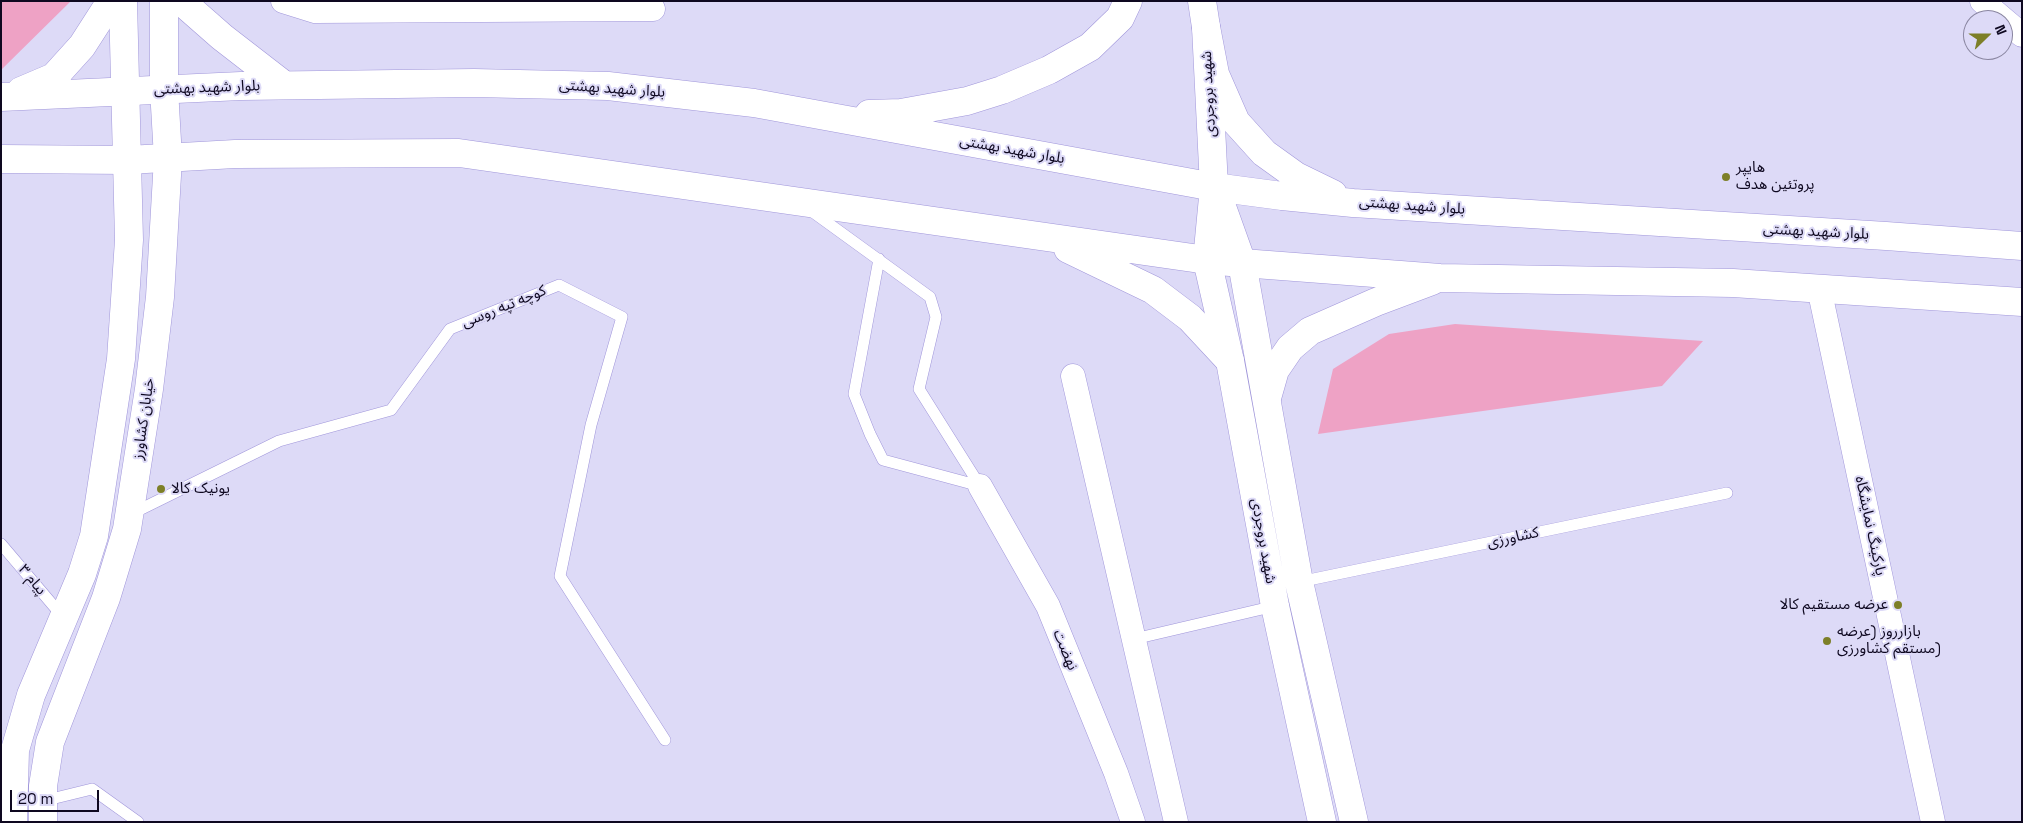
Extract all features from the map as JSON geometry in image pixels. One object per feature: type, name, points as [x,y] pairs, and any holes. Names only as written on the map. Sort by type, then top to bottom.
[{"type":"main road","points":[[5,96],[54,77],[82,46],[111,1]]},
{"type":"main road","name":"خیابان کشاورز","points":[[13,822],[16,750],[31,695],[82,574],[94,536],[121,360],[129,240],[123,1]]},
{"type":"main road","name":"خیابان کشاورز","points":[[43,811],[43,786],[50,742],[106,598],[127,529],[149,389],[160,297],[168,158],[164,89],[164,1]]},
{"type":"main road","points":[[181,1],[222,37],[284,85]]},
{"type":"main road","points":[[822,116],[900,113],[967,101],[1002,90],[1049,70],[1090,47],[1120,18],[1128,1]]},
{"type":"main road","points":[[1204,14],[1215,74],[1236,122],[1264,152],[1296,176],[1353,203]]},
{"type":"main road","name":"شهید بروجردی","points":[[1204,14],[1214,187],[1207,260],[1230,361],[1275,606],[1321,821]]},
{"type":"main road","name":"بلوار شهید بهشتی","points":[[5,96],[284,85],[474,83],[608,86],[754,104],[1214,187],[1353,203],[2022,246]]},
{"type":"main road","points":[[1,159],[128,160],[235,154],[459,153],[794,199],[1207,260],[1440,278],[1733,283],[2022,302]]},
{"type":"main road","name":"شهید بروجردی","points":[[1214,187],[1242,263],[1299,582],[1353,819]]},
{"type":"main road","points":[[1029,234],[1079,253],[1153,290],[1190,318],[1230,361]]},
{"type":"main road","points":[[1267,398],[1274,370],[1290,348],[1310,332],[1376,302],[1440,278]]},
{"type":"main road","points":[[1321,821],[1353,819]]},
{"type":"street","points":[[283,1],[315,10],[653,9]]},
{"type":"street","points":[[1982,1],[2022,35]]},
{"type":"street","name":"پارکینگ نمایشگاه","points":[[1819,288],[1933,822]]},
{"type":"street","points":[[1073,376],[1176,822]]},
{"type":"street","name":"نهضت","points":[[980,486],[1048,606],[1116,773],[1133,822]]},
{"type":"lane","points":[[794,199],[879,259],[930,298],[936,317],[919,389],[980,486]]},
{"type":"lane","points":[[879,259],[854,394],[870,434],[883,460],[980,486]]},
{"type":"lane","name":"کوچه تپه روسی","points":[[129,515],[279,440],[391,410],[450,329],[559,285],[622,317],[591,425],[560,576],[665,740]]},
{"type":"lane","name":"کشاورزی","points":[[1299,582],[1727,493]]},
{"type":"lane","name":"پیام ۳","points":[[1,544],[63,617]]},
{"type":"lane","points":[[1134,639],[1275,606]]},
{"type":"lane","points":[[43,811],[92,789],[138,822]]},
{"type":"shaded area","points":[[1,1],[71,1],[1,70]]},
{"type":"shaded area","points":[[1455,324],[1703,341],[1662,386],[1318,434],[1333,369],[1389,334]]},
{"type":"place","name":"هایپر پروتئین هدف","points":[[1726,177]]},
{"type":"place","name":"یونیک کالا","points":[[161,489]]},
{"type":"place","name":"عرضه مستقیم کالا","points":[[1898,605]]},
{"type":"place","name":"بازارروز (عرضه مستقم کشاورزی)","points":[[1827,641]]}]
